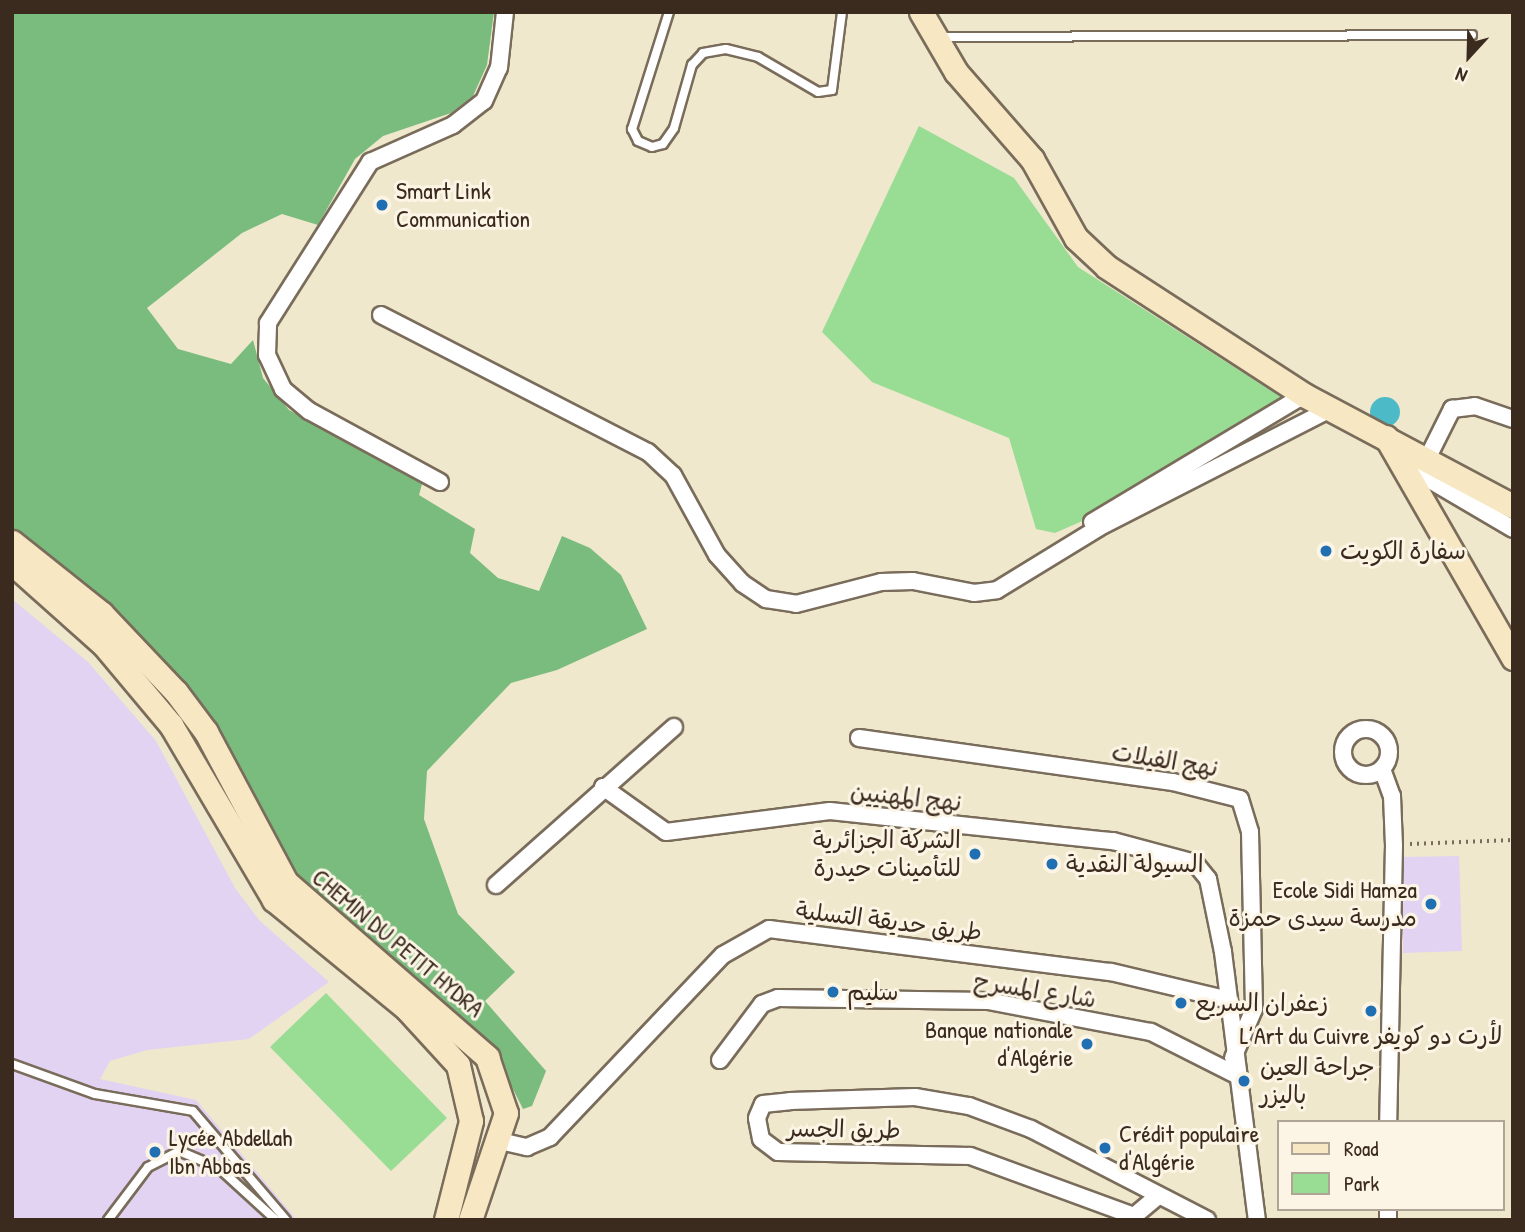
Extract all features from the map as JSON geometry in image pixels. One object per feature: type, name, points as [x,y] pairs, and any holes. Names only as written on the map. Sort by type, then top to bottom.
[{"type":"main road","points":[[920,12],[956,72],[1032,159],[1076,238],[1117,274],[1304,395],[1386,437],[1416,465],[1513,506]]},
{"type":"main road","points":[[1416,465],[1513,658]]},
{"type":"main road","name":"CHEMIN DU PETIT HYDRA","points":[[12,542],[101,613],[176,692],[206,732],[286,882],[487,1057],[506,1113],[500,1141],[470,1220]]},
{"type":"main road","name":"CHEMIN DU PETIT HYDRA","points":[[12,563],[103,644],[171,725],[274,900],[406,1008],[458,1065],[471,1122],[446,1220]]},
{"type":"street","points":[[440,482],[309,411],[284,389],[267,355],[268,323],[370,162],[453,125],[484,101],[499,68],[505,12]]},
{"type":"street","points":[[381,315],[648,452],[673,475],[717,555],[766,599],[796,604],[881,582],[913,581],[974,593],[997,590],[1055,552],[1332,408]]},
{"type":"street","points":[[1055,552],[1098,517],[1304,395]]},
{"type":"street","points":[[1513,419],[1475,406],[1452,409],[1416,465],[1513,529]]},
{"type":"street","points":[[496,885],[603,787],[674,727]]},
{"type":"street","name":"نهج الفيلات","points":[[859,738],[1172,782],[1240,799],[1250,832],[1254,1009],[1233,1058]]},
{"type":"street","points":[[1382,769],[1392,796],[1394,845],[1388,1120]]},
{"type":"street","name":"نهج المهنيين","points":[[603,787],[666,832],[830,811],[1125,843],[1182,858],[1208,879],[1229,1000]]},
{"type":"street","name":"طريق حديقة التسلية","points":[[500,1141],[527,1147],[550,1137],[723,955],[769,929],[1111,972],[1229,1000]]},
{"type":"street","name":"شارع المسرح","points":[[720,1060],[762,1004],[778,998],[988,1002],[1151,1032],[1236,1075]]},
{"type":"street","points":[[1229,1000],[1233,1058],[1257,1220]]},
{"type":"street","name":"طريق الجسر","points":[[1158,1196],[1134,1216],[970,1156],[778,1152],[761,1139],[757,1118],[763,1104],[790,1101],[915,1097],[969,1107],[1031,1129],[1207,1220]]},
{"type":"lane","points":[[669,12],[632,129],[638,141],[652,147],[663,144],[674,128],[692,65],[703,53],[726,49],[758,57],[818,92],[832,90],[842,12]]},
{"type":"lane","points":[[936,37],[1472,35]]},
{"type":"lane","points":[[12,1064],[95,1094],[193,1111],[286,1220]]},
{"type":"lane","points":[[107,1220],[148,1167],[179,1151],[219,1168],[276,1220]]},
{"type":"path","points":[[1394,845],[1513,840]]},
{"type":"shaded area","points":[[12,599],[88,662],[156,741],[235,888],[259,920],[329,982],[249,1039],[147,1050],[110,1061],[100,1079],[196,1100],[297,1220],[12,1220]]},
{"type":"shaded area","name":"Ecole Sidi Hamza مدرسة سيدى حمزة","points":[[1459,856],[1462,951],[1403,953],[1401,857]]},
{"type":"green space","points":[[12,12],[494,12],[487,65],[473,96],[451,113],[383,136],[355,159],[318,225],[282,214],[242,233],[147,308],[178,349],[231,364],[253,340],[263,378],[289,410],[422,484],[419,495],[475,529],[470,553],[498,578],[539,591],[562,536],[590,548],[621,575],[647,629],[557,670],[511,683],[427,771],[424,819],[458,914],[515,972],[485,1001],[546,1071],[532,1106],[523,1109],[499,1061],[305,897],[206,732],[12,542]]},
{"type":"green space","points":[[919,126],[1014,178],[1078,267],[1284,399],[1096,515],[1055,533],[1036,529],[1009,438],[872,382],[822,332]]},
{"type":"green space","points":[[326,993],[447,1118],[391,1171],[270,1047]]},
{"type":"water","points":[[1385,397],[1396,401],[1400,412],[1396,423],[1385,427],[1374,423],[1370,412],[1374,401]]},
{"type":"place","name":"Smart Link Communication","points":[[382,205]]},
{"type":"place","name":"سفارة الكويت","points":[[1326,551]]},
{"type":"place","name":"الشركة الجزائرية للتأمينات حيدرة","points":[[975,854]]},
{"type":"place","name":"السيولة النقدية","points":[[1052,864]]},
{"type":"place","name":"Ecole Sidi Hamza مدرسة سيدى حمزة","points":[[1431,904]]},
{"type":"place","name":"سليم","points":[[833,992]]},
{"type":"place","name":"زعفران السريع","points":[[1181,1003]]},
{"type":"place","name":"L’Art du Cuivre لأرت دو كويفر","points":[[1371,1011]]},
{"type":"place","name":"Banque nationale d'Algérie","points":[[1087,1044]]},
{"type":"place","name":"جراحة العين باليزر","points":[[1244,1081]]},
{"type":"place","name":"Crédit populaire d'Algérie","points":[[1105,1148]]},
{"type":"place","name":"Lycée Abdellah Ibn Abbas","points":[[155,1152]]}]
